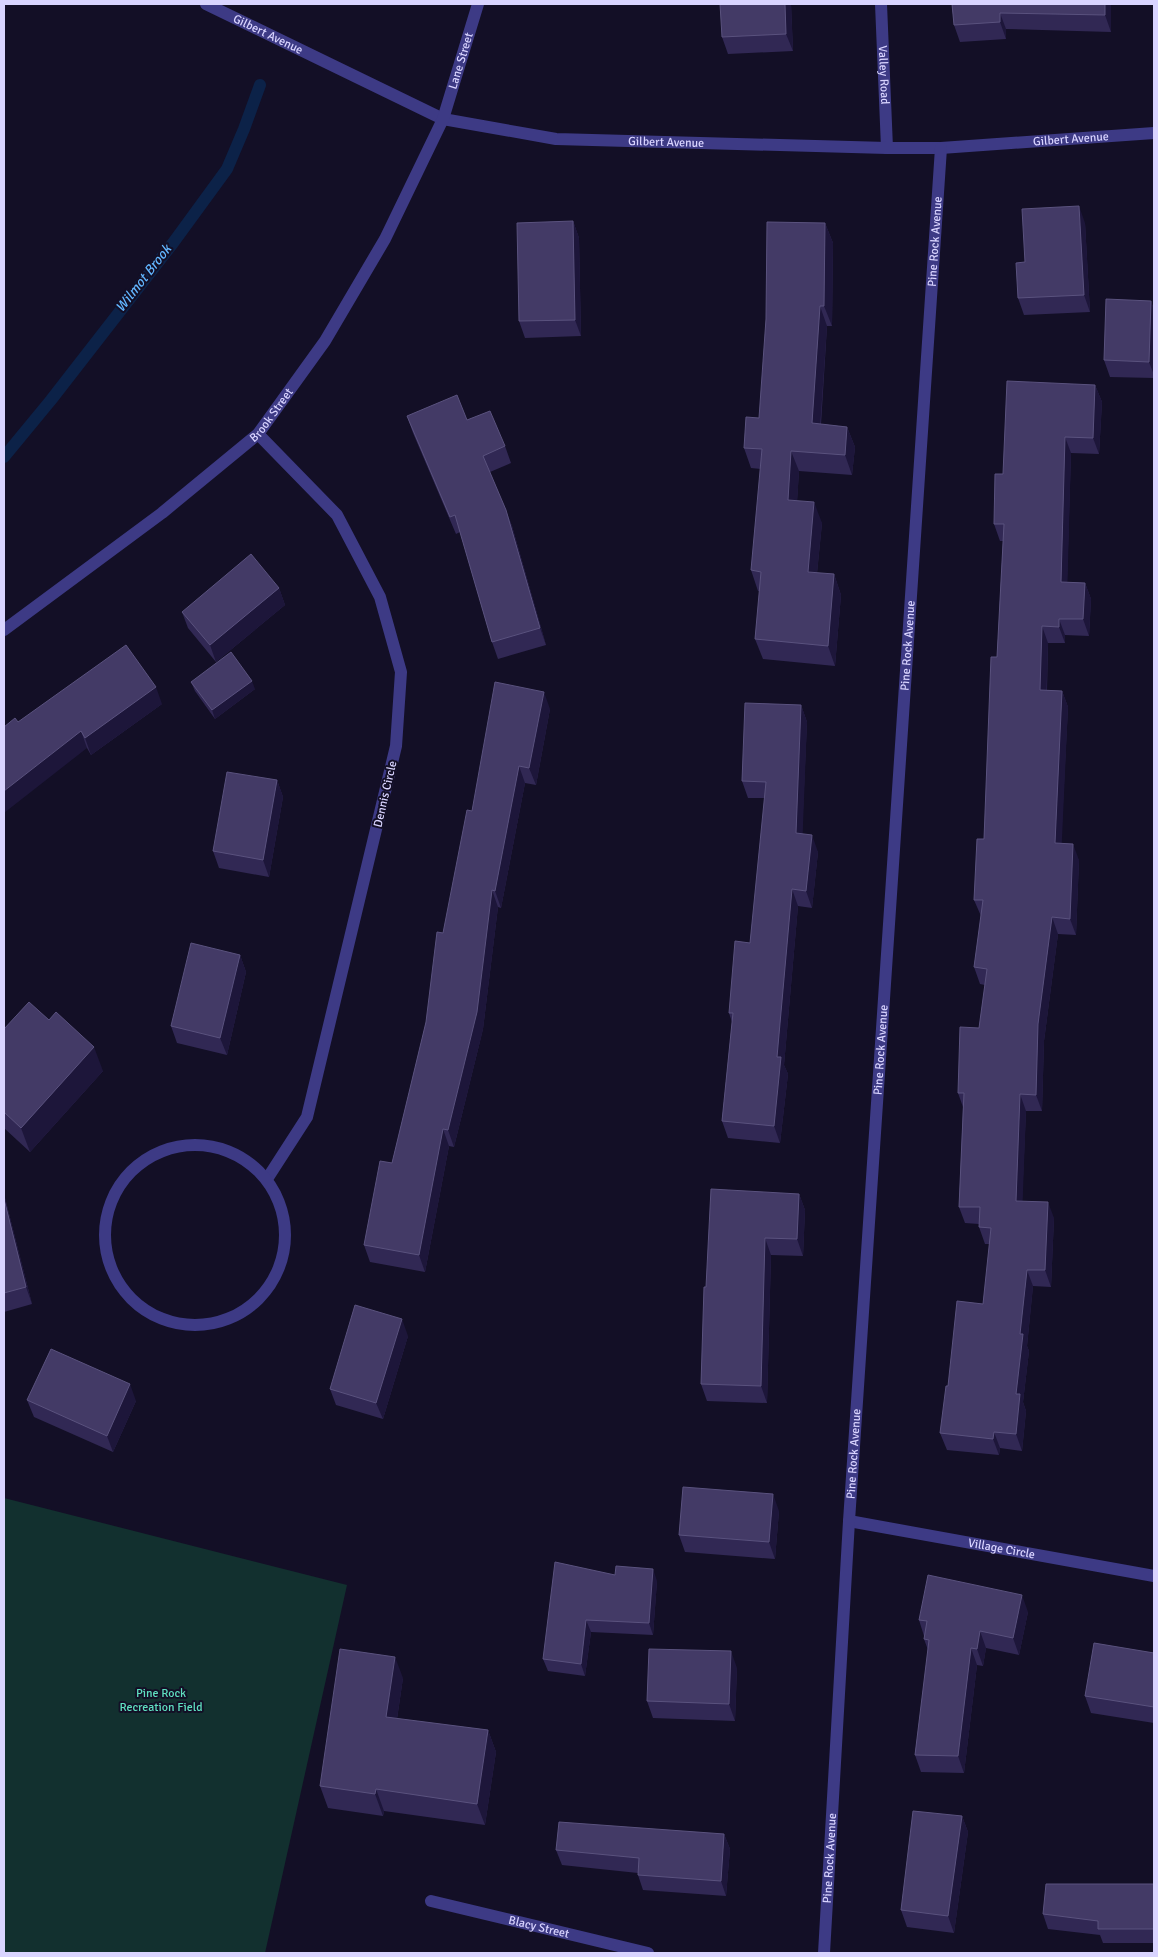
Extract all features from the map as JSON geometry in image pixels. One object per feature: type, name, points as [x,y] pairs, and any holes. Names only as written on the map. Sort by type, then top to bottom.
[{"type":"street","name":"Gilbert Avenue","points":[[206,4],[442,119],[556,139],[942,148],[1154,134]]},
{"type":"street","name":"Lane Street","points":[[442,119],[478,4]]},
{"type":"street","name":"Valley Road","points":[[881,4],[887,148]]},
{"type":"street","name":"Brook Street","points":[[4,630],[162,513],[258,434],[325,340],[385,239],[442,119]]},
{"type":"street","name":"Pine Rock Avenue","points":[[824,1953],[849,1521],[942,148]]},
{"type":"street","name":"Dennis Circle","points":[[258,434],[337,514],[380,597],[401,672],[396,746],[307,1117],[267,1179]]},
{"type":"street","points":[[206,1145],[240,1156],[267,1179],[283,1211],[286,1246],[274,1280],[252,1307],[220,1322],[184,1325],[150,1314],[124,1291],[107,1260],[105,1224],[116,1190],[139,1164],[171,1148],[206,1145]]},
{"type":"street","name":"Village Circle","points":[[849,1521],[1154,1576]]},
{"type":"street","name":"Blacy Street","points":[[431,1901],[648,1953]]},
{"type":"green space","name":"Pine Rock Recreation Field","points":[[4,1498],[347,1585],[265,1953],[4,1953]]},
{"type":"building","points":[[720,4],[785,4],[786,34],[722,37]]},
{"type":"building","points":[[952,4],[1105,4],[1105,15],[1000,13],[1000,22],[954,25]]},
{"type":"building","points":[[1079,206],[1084,295],[1018,298],[1016,263],[1025,262],[1022,209]]},
{"type":"building","points":[[573,221],[575,320],[519,321],[517,223]]},
{"type":"building","points":[[767,222],[825,223],[824,306],[820,306],[812,423],[847,427],[845,455],[791,451],[788,500],[814,502],[808,572],[834,574],[828,646],[755,639],[761,572],[751,570],[762,449],[744,448],[746,417],[759,418],[766,319]]},
{"type":"building","points":[[1106,299],[1151,301],[1149,362],[1104,360]]},
{"type":"building","points":[[1007,381],[1095,385],[1093,438],[1065,437],[1061,582],[1085,583],[1083,619],[1059,619],[1059,627],[1042,626],[1040,690],[1062,691],[1055,843],[1073,844],[1070,919],[1052,917],[1038,1024],[1036,1095],[1020,1094],[1016,1201],[1048,1202],[1045,1270],[1027,1270],[1020,1334],[1023,1334],[1016,1394],[1020,1394],[1016,1434],[994,1432],[993,1439],[940,1433],[946,1386],[948,1386],[957,1301],[983,1304],[991,1228],[979,1227],[980,1207],[959,1207],[964,1093],[958,1093],[960,1027],[979,1028],[987,969],[974,967],[983,900],[974,900],[977,839],[984,839],[991,657],[997,657],[1004,524],[994,524],[995,474],[1003,474]]},
{"type":"building","points":[[457,395],[467,420],[490,411],[505,446],[483,456],[506,510],[540,628],[492,642],[455,515],[450,517],[407,416]]},
{"type":"building","points":[[251,554],[279,588],[210,645],[182,612]]},
{"type":"building","points":[[126,645],[156,687],[85,738],[81,731],[4,791],[4,727],[15,718],[18,722]]},
{"type":"building","points":[[231,652],[252,681],[212,710],[191,682]]},
{"type":"building","points":[[495,682],[544,692],[529,768],[519,766],[495,891],[492,890],[477,1012],[448,1130],[443,1129],[419,1255],[364,1245],[380,1161],[392,1163],[426,1022],[437,932],[443,933],[467,810],[472,811]]},
{"type":"building","points":[[745,703],[801,705],[796,833],[812,835],[806,891],[792,889],[777,1057],[781,1057],[774,1126],[722,1121],[733,1013],[729,1013],[735,941],[750,943],[766,782],[742,781]]},
{"type":"building","points":[[227,772],[277,780],[263,860],[213,851]]},
{"type":"building","points":[[191,943],[240,955],[220,1038],[171,1026]]},
{"type":"building","points":[[29,1002],[49,1020],[56,1012],[94,1047],[21,1128],[4,1112],[4,1029]]},
{"type":"building","points":[[711,1189],[799,1194],[797,1239],[765,1238],[761,1386],[701,1384],[704,1287],[706,1287]]},
{"type":"building","points":[[4,1199],[26,1287],[4,1293]]},
{"type":"building","points":[[355,1305],[402,1319],[376,1403],[330,1389]]},
{"type":"building","points":[[51,1349],[130,1384],[107,1436],[27,1400]]},
{"type":"building","points":[[683,1487],[773,1494],[769,1542],[679,1535]]},
{"type":"building","points":[[555,1562],[615,1575],[616,1566],[653,1569],[649,1623],[586,1620],[581,1664],[543,1659]]},
{"type":"building","points":[[928,1575],[1022,1595],[1013,1638],[980,1631],[977,1649],[971,1648],[958,1756],[915,1755],[929,1640],[924,1639],[927,1621],[919,1620]]},
{"type":"building","points":[[1094,1643],[1154,1653],[1154,1707],[1085,1696]]},
{"type":"building","points":[[340,1649],[395,1657],[386,1717],[488,1730],[477,1804],[376,1789],[375,1794],[320,1786]]},
{"type":"building","points":[[649,1649],[731,1651],[729,1704],[647,1701]]},
{"type":"building","points":[[913,1811],[962,1816],[948,1916],[901,1910]]},
{"type":"building","points":[[559,1822],[724,1834],[721,1881],[638,1875],[639,1858],[556,1850]]},
{"type":"building","points":[[1046,1884],[1154,1884],[1154,1929],[1098,1929],[1098,1921],[1043,1914]]},
{"type":"waterway","name":"Wilmot Brook","points":[[4,457],[51,400],[173,243],[227,169],[260,85]]}]
